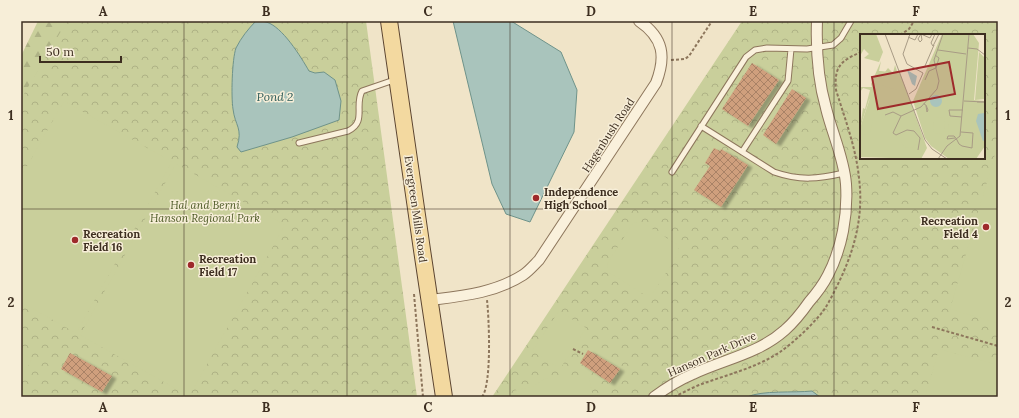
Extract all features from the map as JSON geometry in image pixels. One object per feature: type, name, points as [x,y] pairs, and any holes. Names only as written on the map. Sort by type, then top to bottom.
[{"type":"main road","name":"Evergreen Mills Road","points":[[389,21],[444,397]]},
{"type":"street","name":"Hagenbush Road","points":[[430,300],[474,294],[503,286],[524,274],[539,260],[656,83],[662,68],[660,45],[654,34],[639,21]]},
{"type":"street","name":"Hanson Park Drive","points":[[654,397],[693,374],[747,354],[762,346],[786,329],[804,309],[828,276],[841,241],[845,218],[846,184],[842,162],[822,89],[817,48],[817,21]]},
{"type":"lane","points":[[672,172],[746,57],[755,50],[767,48],[817,48],[833,45],[841,38],[851,21]]},
{"type":"lane","points":[[742,152],[788,81],[791,49]]},
{"type":"lane","points":[[299,143],[355,128],[358,121],[358,97],[362,91],[397,79]]},
{"type":"lane","points":[[701,126],[774,172],[792,178],[815,178],[844,173]]},
{"type":"path","points":[[671,60],[685,59],[689,56],[712,21]]},
{"type":"path","points":[[902,34],[909,29],[914,21]]},
{"type":"path","points":[[674,397],[698,385],[759,363],[780,352],[820,315],[833,294],[849,262],[859,228],[861,196],[857,161],[836,90],[835,79],[837,68],[849,57],[860,52]]},
{"type":"path","points":[[414,294],[422,397]]},
{"type":"path","points":[[482,397],[485,393],[488,375],[490,338],[487,300]]},
{"type":"path","points":[[932,327],[998,346]]},
{"type":"path","points":[[573,349],[582,354]]},
{"type":"green space","points":[[38,21],[97,21],[21,123],[21,56]]},
{"type":"green space","name":"Hal and Berni Hanson Regional Park","points":[[67,21],[366,21],[417,397],[21,397],[21,99]]},
{"type":"green space","points":[[742,21],[998,21],[998,397],[492,397]]},
{"type":"green space","name":"Recreation Field 16","points":[[64,101],[172,162],[76,333],[21,302],[21,177]]},
{"type":"green space","name":"Recreation Field 4","points":[[998,144],[998,323],[950,309]]},
{"type":"green space","name":"Recreation Field 17","points":[[176,164],[285,225],[189,396],[80,335]]},
{"type":"green space","points":[[641,222],[678,245],[679,253],[652,294],[645,295],[608,272],[607,264],[633,223]]},
{"type":"green space","points":[[559,311],[586,328],[560,369],[532,351]]},
{"type":"green space","points":[[939,349],[998,365],[998,397],[925,397]]},
{"type":"green space","points":[[21,353],[32,359],[21,378]]},
{"type":"green space","points":[[589,378],[593,397],[514,397],[513,391],[534,386],[544,379]]},
{"type":"water","name":"Pond 2","points":[[256,21],[266,22],[278,29],[285,36],[309,71],[315,73],[324,72],[335,80],[341,101],[339,120],[292,137],[241,152],[237,147],[239,141],[239,131],[232,103],[234,60],[238,44]]},
{"type":"water","points":[[453,21],[511,21],[561,52],[577,90],[574,132],[530,222],[506,214],[492,184]]},
{"type":"water","points":[[812,391],[820,397],[747,397],[761,393]]},
{"type":"building","points":[[752,63],[779,80],[748,126],[722,109]]},
{"type":"building","points":[[792,89],[806,98],[776,144],[763,135]]},
{"type":"building","points":[[714,148],[720,151],[721,149],[748,165],[721,207],[694,190],[710,166],[705,163]]},
{"type":"building","points":[[588,350],[620,369],[610,383],[580,363]]},
{"type":"building","points":[[70,353],[112,376],[102,392],[61,369]]},
{"type":"place","name":"Independence High School","points":[[536,198]]},
{"type":"place","name":"Recreation Field 4","points":[[986,227]]},
{"type":"place","name":"Recreation Field 16","points":[[75,240]]},
{"type":"place","name":"Recreation Field 17","points":[[191,265]]}]
